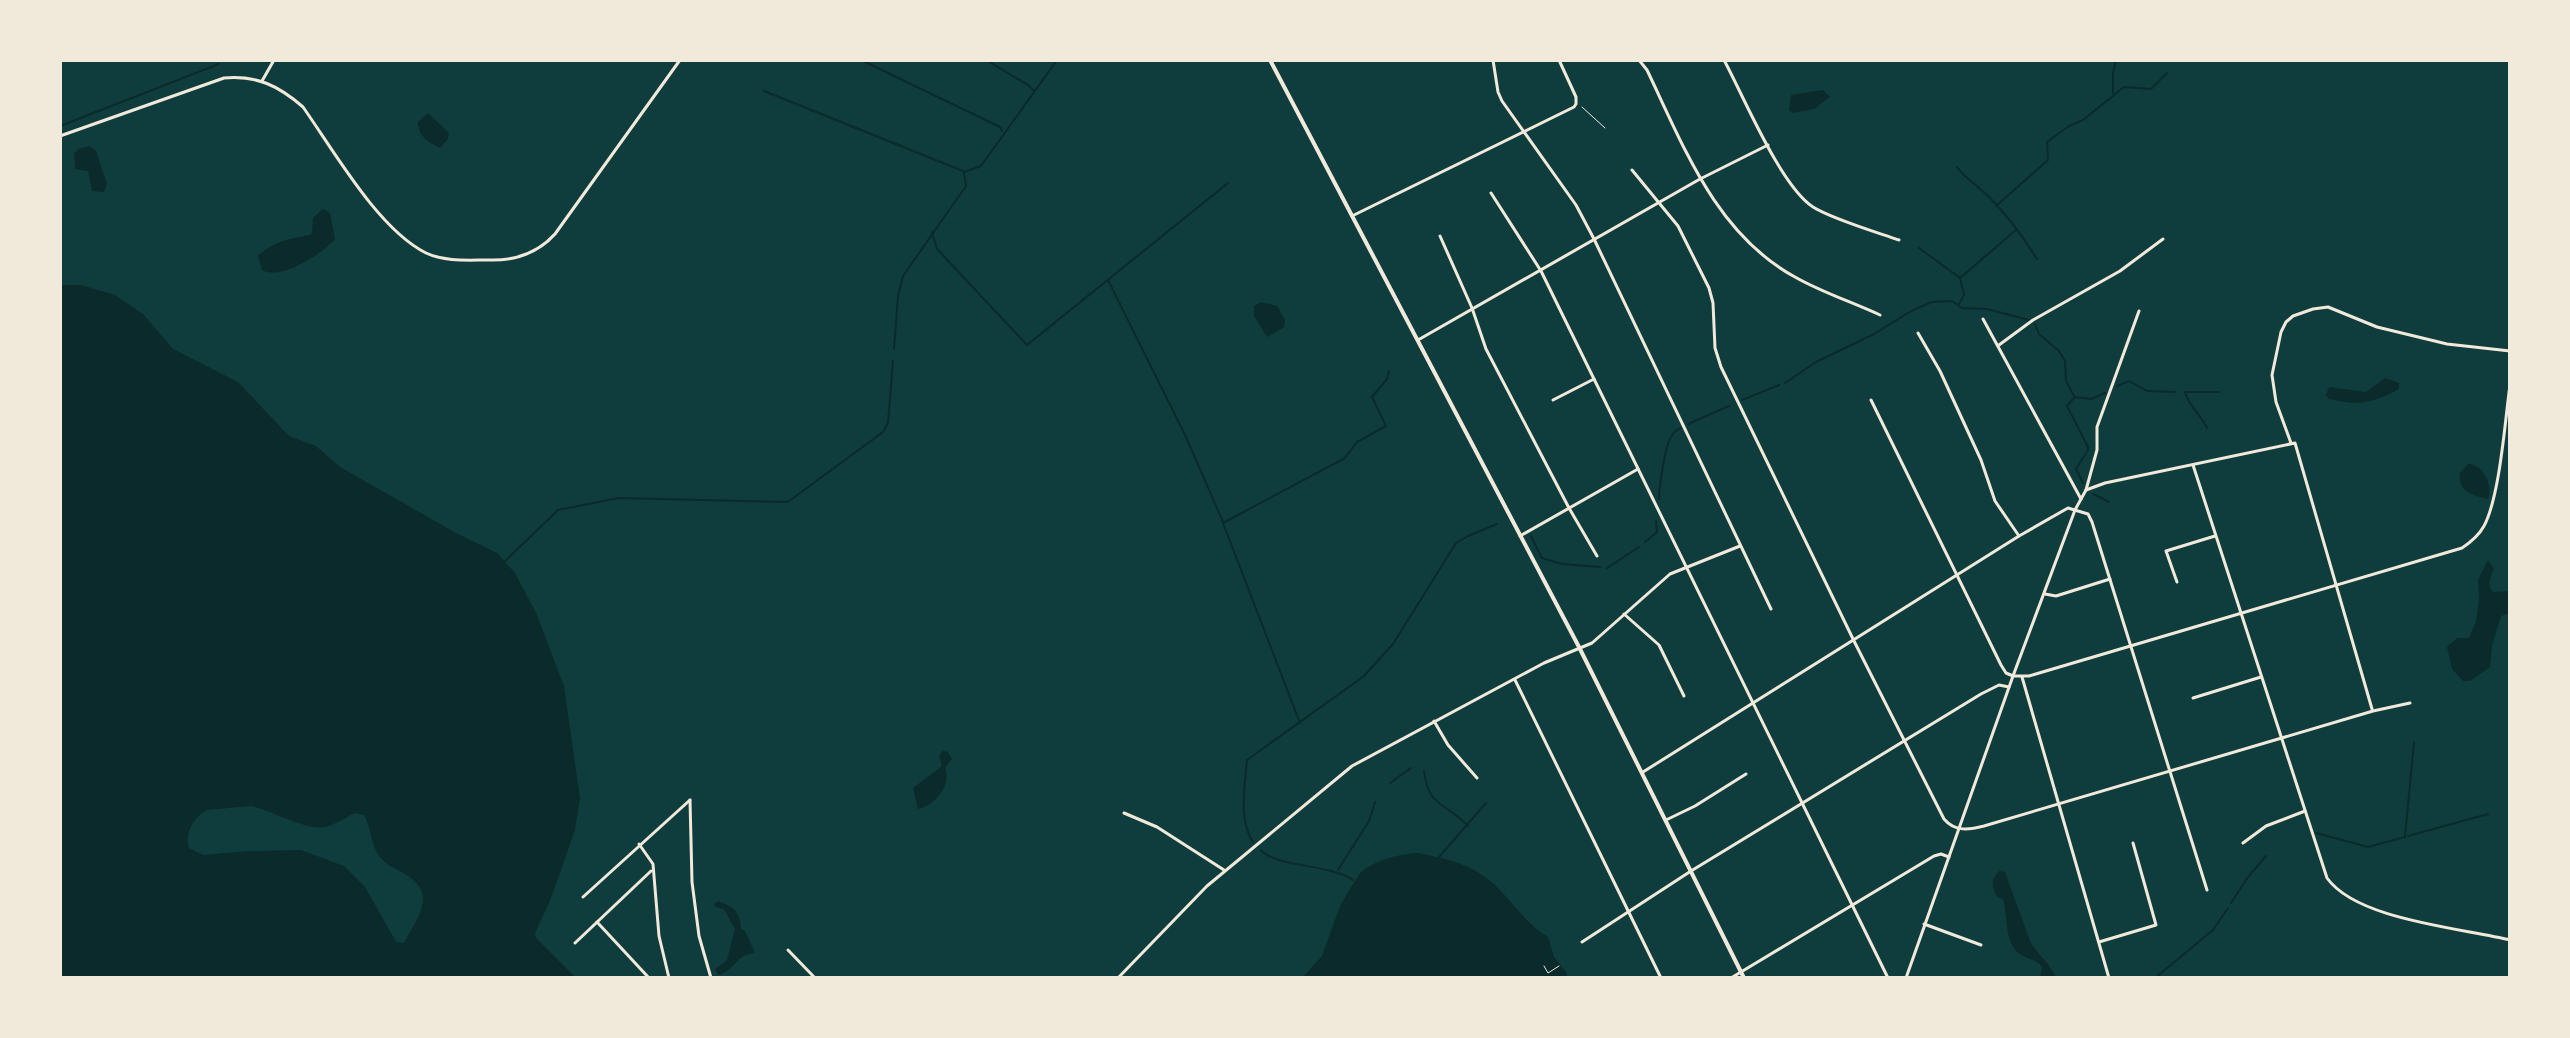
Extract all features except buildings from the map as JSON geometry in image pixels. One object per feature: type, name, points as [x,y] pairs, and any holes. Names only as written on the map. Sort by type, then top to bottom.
[{"type":"main road","points":[[1270,60],[1579,647],[1744,978]]},
{"type":"street","points":[[262,81],[274,60]]},
{"type":"street","points":[[60,136],[224,78],[249,77],[284,91],[303,107],[396,233],[427,253],[450,260],[492,260],[530,253],[547,243],[680,60]]},
{"type":"street","points":[[1493,60],[1498,92],[1576,205],[1594,239],[1771,609]]},
{"type":"street","points":[[1352,216],[1524,133],[1576,104],[1576,97],[1559,60]]},
{"type":"street","points":[[1639,60],[1647,70],[1700,179],[1722,213],[1760,254],[1796,278],[1880,315]]},
{"type":"street","points":[[1724,60],[1791,185],[1815,208],[1899,240]]},
{"type":"street","points":[[1417,340],[1700,179],[1768,145]]},
{"type":"street","points":[[1632,170],[1678,226],[1709,288],[1713,303],[1715,348],[1721,367],[1904,742],[1944,819],[1951,826],[1960,829],[1984,826],[2373,711],[2410,703]]},
{"type":"street","points":[[1491,193],[1541,271],[1888,978]]},
{"type":"street","points":[[1440,236],[1472,308],[1486,349],[1597,556]]},
{"type":"street","points":[[1998,346],[2033,320],[2120,271],[2163,239]]},
{"type":"street","points":[[2373,711],[2293,443],[2276,402],[2272,375],[2281,332],[2293,316],[2328,307],[2377,327],[2447,344],[2510,351]]},
{"type":"street","points":[[1906,978],[2013,676],[2075,510],[2086,490],[2097,450],[2097,427],[2139,311]]},
{"type":"street","points":[[1983,319],[2081,499]]},
{"type":"street","points":[[1918,333],[1940,371],[1981,460],[1995,501],[2019,536]]},
{"type":"street","points":[[1553,400],[1594,379]]},
{"type":"street","points":[[1871,400],[2001,665],[2006,673],[2022,677],[2462,548],[2483,528],[2488,516],[2510,385]]},
{"type":"street","points":[[2086,490],[2105,483],[2293,443]]},
{"type":"street","points":[[2193,465],[2327,878],[2346,897],[2377,910],[2510,940]]},
{"type":"street","points":[[1520,536],[1638,469]]},
{"type":"street","points":[[1642,773],[2019,536],[2064,509],[2075,510],[2084,512],[2090,518],[2207,890]]},
{"type":"street","points":[[2177,582],[2166,551],[2217,536]]},
{"type":"street","points":[[1118,978],[1170,922],[1225,870],[1352,766],[1515,679],[1592,643],[1670,574],[1740,546]]},
{"type":"street","points":[[2044,593],[2056,596],[2110,579]]},
{"type":"street","points":[[1624,614],[1659,645],[1684,696]]},
{"type":"street","points":[[2022,677],[2109,978]]},
{"type":"street","points":[[2193,698],[2261,677]]},
{"type":"street","points":[[1515,679],[1661,978]]},
{"type":"street","points":[[1582,942],[1691,871],[1996,686],[2009,687]]},
{"type":"street","points":[[1434,721],[1448,745],[1477,778]]},
{"type":"street","points":[[1665,821],[1746,774]]},
{"type":"street","points":[[583,897],[690,800],[692,882],[699,936],[711,978]]},
{"type":"street","points":[[2243,843],[2266,826],[2305,811]]},
{"type":"street","points":[[1124,813],[1157,827],[1225,870]]},
{"type":"street","points":[[2099,942],[2156,925],[2133,843]]},
{"type":"street","points":[[639,844],[653,864],[651,871],[659,936],[669,978]]},
{"type":"street","points":[[1731,978],[1934,856],[1941,854],[1949,857]]},
{"type":"street","points":[[575,943],[651,871]]},
{"type":"street","points":[[596,922],[649,978]]},
{"type":"street","points":[[1924,924],[1981,945]]},
{"type":"street","points":[[788,950],[815,978]]},
{"type":"path","points":[[1576,104],[1591,113],[1605,128]]},
{"type":"path","points":[[1544,966],[1548,973],[1559,966]]},
{"type":"water","points":[[1823,90],[1830,97],[1814,109],[1793,113],[1789,110],[1791,95]]},
{"type":"water","points":[[428,113],[449,133],[440,148],[428,141],[420,131],[418,122]]},
{"type":"water","points":[[90,146],[96,151],[107,184],[104,192],[92,191],[88,171],[75,169],[74,154],[78,149]]},
{"type":"water","points":[[323,209],[330,213],[335,239],[329,245],[290,269],[280,272],[262,270],[258,256],[276,244],[310,235],[313,218]]},
{"type":"water","points":[[60,285],[81,285],[115,295],[143,314],[173,349],[238,382],[289,436],[316,446],[340,467],[497,553],[515,573],[537,615],[564,686],[580,798],[575,830],[535,933],[536,938],[576,978],[60,978]],"holes":[[[251,806],[319,828],[355,813],[364,815],[379,856],[421,889],[422,906],[404,943],[396,942],[365,887],[344,866],[301,850],[203,855],[189,848],[191,826],[207,810]]]},
{"type":"water","points":[[1261,302],[1277,306],[1285,320],[1284,327],[1267,337],[1254,316],[1254,306]]},
{"type":"water","points":[[2385,378],[2399,383],[2399,389],[2374,400],[2357,403],[2329,399],[2326,395],[2329,387],[2366,392]]},
{"type":"water","points":[[2468,464],[2479,468],[2486,477],[2488,499],[2472,494],[2461,484],[2460,473]]},
{"type":"water","points":[[2488,560],[2494,569],[2490,587],[2493,592],[2510,591],[2510,613],[2501,616],[2492,646],[2490,667],[2470,681],[2463,681],[2452,669],[2447,647],[2457,638],[2469,638],[2476,621],[2478,580]]},
{"type":"water","points":[[943,751],[948,752],[952,759],[945,768],[944,788],[930,804],[918,809],[913,788],[942,766],[939,755]]},
{"type":"water","points":[[1418,853],[1464,865],[1489,880],[1531,924],[1548,937],[1554,957],[1567,973],[1567,978],[1302,978],[1322,956],[1340,906],[1359,874],[1387,859]]},
{"type":"water","points":[[1999,871],[2005,872],[2030,941],[2056,978],[2040,978],[2042,967],[2020,954],[2011,943],[2003,899],[1997,897],[1993,886]]},
{"type":"water","points":[[718,901],[738,914],[741,929],[745,931],[755,953],[748,954],[718,975],[715,969],[727,960],[735,929],[724,909],[715,907]]},
{"type":"waterway","points":[[861,60],[1000,127],[1002,131]]},
{"type":"waterway","points":[[986,60],[1034,91]]},
{"type":"waterway","points":[[894,349],[898,296],[903,276],[966,186],[964,172],[981,166],[1057,60]]},
{"type":"waterway","points":[[2113,93],[2116,60]]},
{"type":"waterway","points":[[60,126],[219,64]]},
{"type":"waterway","points":[[1996,206],[2048,160],[2047,142],[2083,120],[2124,87],[2151,89],[2167,73]]},
{"type":"waterway","points":[[764,91],[963,171]]},
{"type":"waterway","points":[[1957,167],[1999,208],[2037,259]]},
{"type":"waterway","points":[[932,232],[937,249],[1027,345],[1228,183]]},
{"type":"waterway","points":[[1959,304],[1964,295],[1960,278],[2016,230]]},
{"type":"waterway","points":[[1919,248],[1960,278]]},
{"type":"waterway","points":[[1108,280],[1186,437],[1223,522]]},
{"type":"waterway","points":[[1785,383],[1816,362],[1932,302],[1952,301],[1962,308],[1987,309],[2029,320]]},
{"type":"waterway","points":[[2035,324],[2039,334],[2059,351],[2065,361],[2066,381],[2074,396]]},
{"type":"waterway","points":[[505,561],[558,510],[619,498],[787,502],[883,432],[888,423],[893,361]]},
{"type":"waterway","points":[[1300,723],[1223,523],[1345,458],[1357,442],[1386,426],[1372,397],[1387,379],[1389,371]]},
{"type":"waterway","points":[[2117,386],[2129,381],[2147,391],[2175,392]]},
{"type":"waterway","points":[[1742,400],[1779,385]]},
{"type":"waterway","points":[[2207,428],[2185,392],[2219,392]]},
{"type":"waterway","points":[[2076,397],[2091,399],[2105,393]]},
{"type":"waterway","points":[[2075,397],[2067,406],[2088,447],[2076,469],[2083,483]]},
{"type":"waterway","points":[[1688,424],[1729,406]]},
{"type":"waterway","points":[[1659,499],[1669,442],[1674,432],[1681,428]]},
{"type":"waterway","points":[[2093,494],[2109,502]]},
{"type":"waterway","points":[[1645,542],[1657,532],[1656,521]]},
{"type":"waterway","points":[[1253,842],[1244,813],[1247,760],[1364,676],[1393,644],[1456,543],[1497,524]]},
{"type":"waterway","points":[[1531,536],[1542,558],[1562,564],[1600,567]]},
{"type":"waterway","points":[[1607,568],[1639,547]]},
{"type":"waterway","points":[[2316,833],[2368,847],[2405,837],[2414,742]]},
{"type":"waterway","points":[[1390,783],[1411,768]]},
{"type":"waterway","points":[[1424,771],[1429,792],[1468,826]]},
{"type":"waterway","points":[[1338,870],[1369,821],[1375,802]]},
{"type":"waterway","points":[[1439,857],[1486,803]]},
{"type":"waterway","points":[[2408,836],[2488,814]]},
{"type":"waterway","points":[[1261,850],[1278,860],[1331,871],[1353,880]]},
{"type":"waterway","points":[[2231,903],[2266,856]]},
{"type":"waterway","points":[[2155,978],[2213,930],[2228,908]]}]
